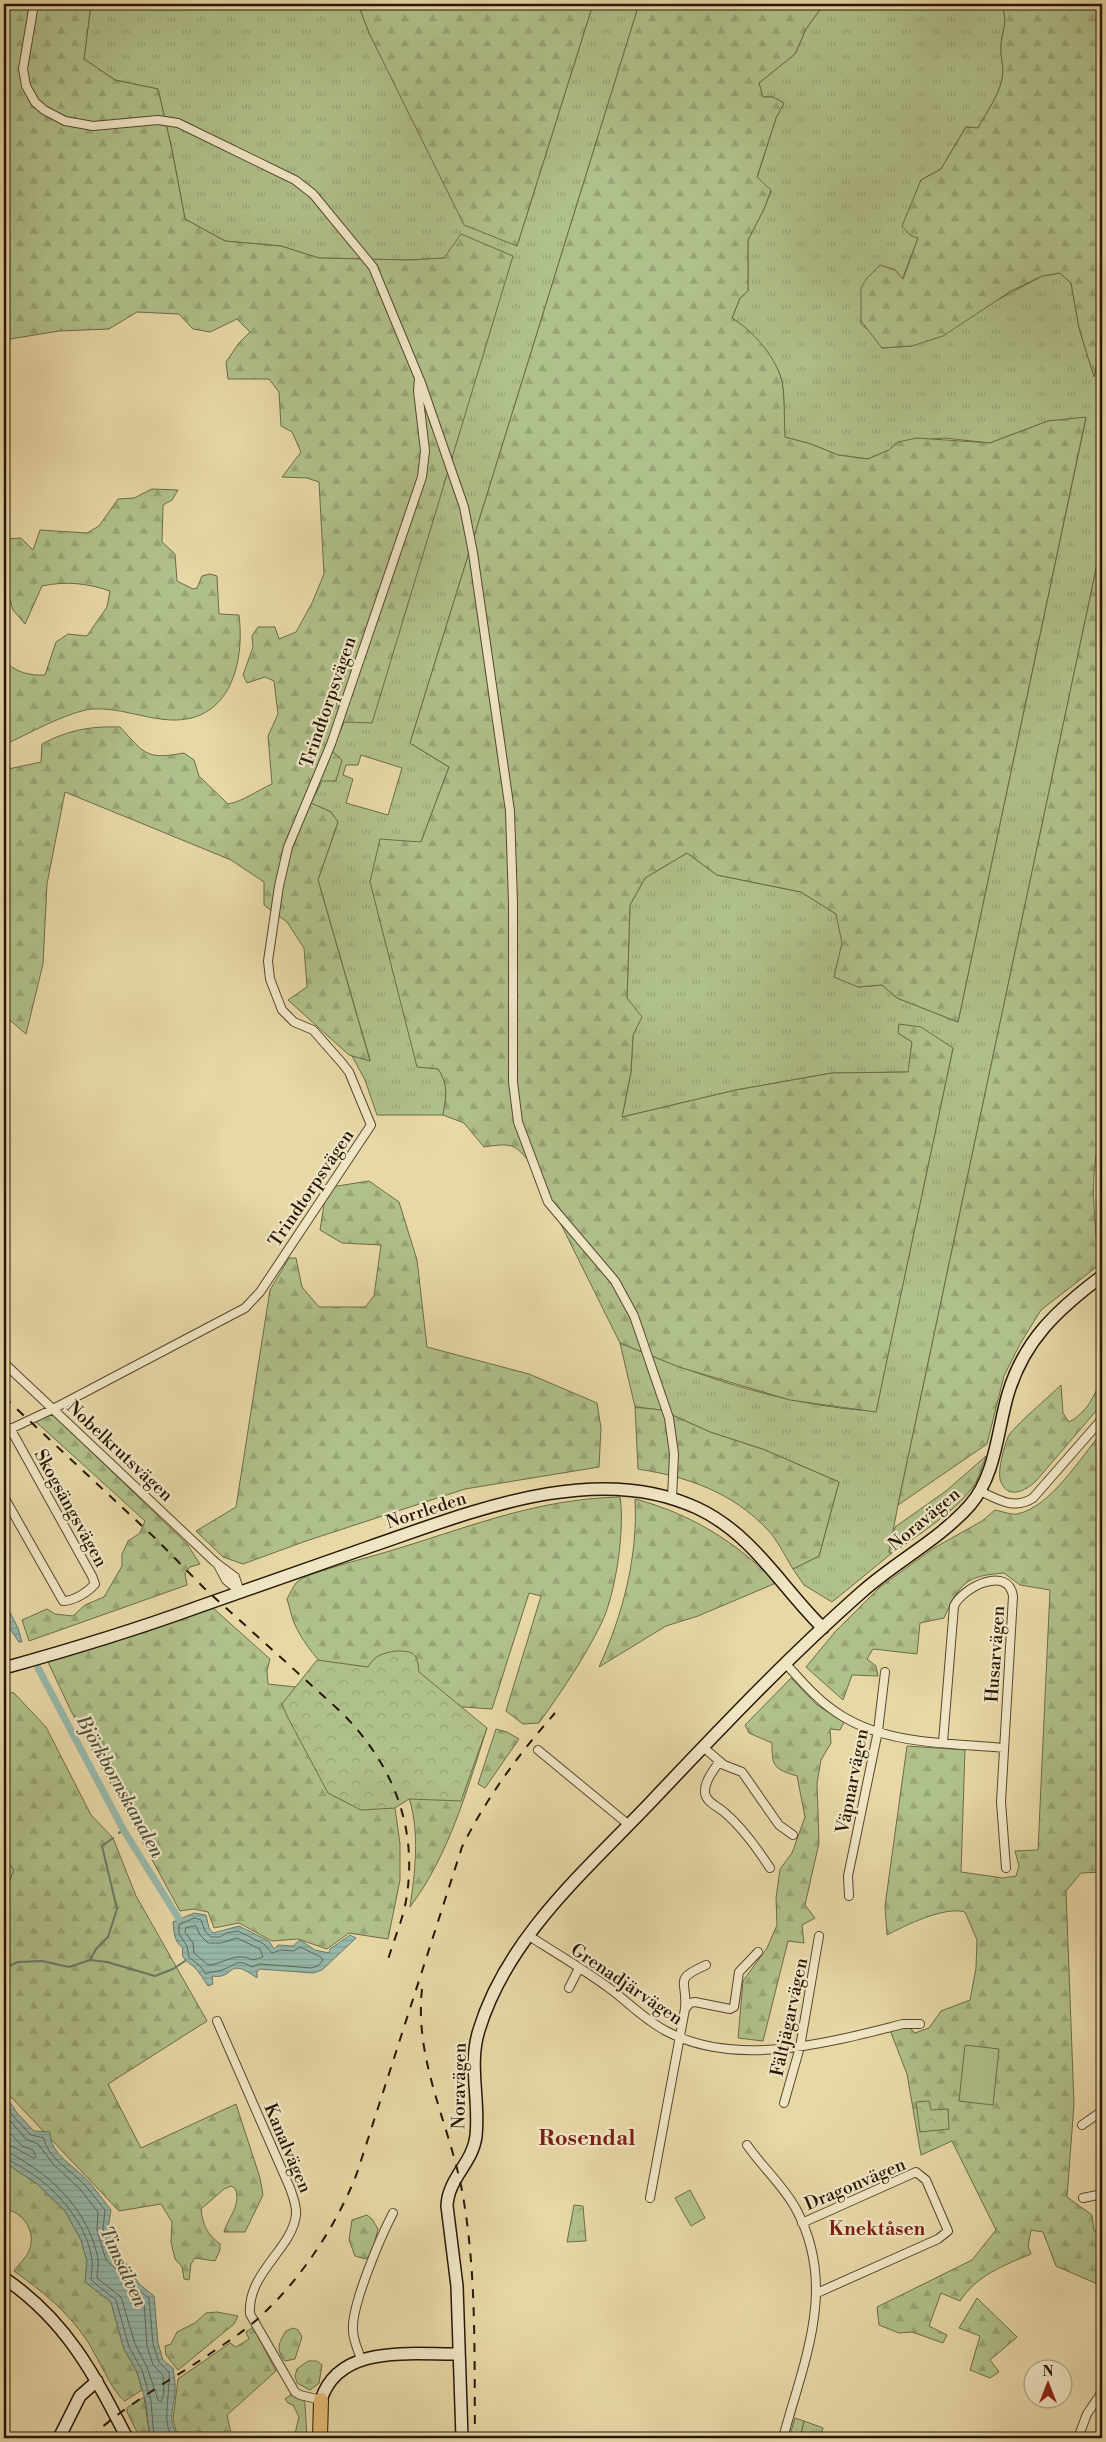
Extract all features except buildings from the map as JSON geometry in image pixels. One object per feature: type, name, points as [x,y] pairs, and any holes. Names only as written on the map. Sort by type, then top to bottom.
[{"type":"highway","points":[[320,2438],[321,2400]]},
{"type":"street","name":"Trindtorpsvägen","points":[[7,1430],[53,1409],[222,1322],[247,1307],[260,1292],[371,1124],[349,1072],[342,1062],[313,1030],[294,1022],[282,1010],[270,979],[268,961],[279,886],[288,847],[331,744],[422,477],[425,446],[418,391],[419,378],[373,267],[313,194],[295,180],[178,123],[158,120],[93,126],[65,121],[44,110],[34,102],[26,86],[23,69],[34,4]]},
{"type":"street","points":[[419,378],[430,404],[464,507],[473,553],[510,811],[513,903],[513,1082],[518,1122],[548,1202],[615,1282],[634,1316],[669,1418],[674,1454],[672,1498]]},
{"type":"street","name":"Noravägen","points":[[462,2438],[457,2286],[447,2194],[451,2184],[470,2156],[476,2136],[474,2072],[480,2027],[499,1984],[529,1936],[568,1889],[703,1747],[863,1591],[963,1513],[980,1492],[990,1467],[1012,1385],[1025,1355],[1037,1336],[1063,1306],[1102,1276]]},
{"type":"street","name":"Nobelkrutsvägen","points":[[4,1362],[216,1562],[226,1580],[240,1592]]},
{"type":"street","points":[[980,1492],[1008,1503],[1024,1504],[1033,1498],[1102,1419]]},
{"type":"street","name":"Skogsängsvägen","points":[[4,1497],[63,1601],[69,1601],[95,1584],[7,1430]]},
{"type":"street","name":"Norrleden","points":[[4,1668],[79,1646],[449,1520],[536,1497],[582,1490],[620,1488],[642,1490],[699,1508],[741,1535],[765,1560],[805,1610],[824,1628]]},
{"type":"street","name":"Husarvägen","points":[[943,1742],[954,1606],[958,1598],[966,1592],[980,1584],[998,1580],[1012,1588],[1014,1596],[1001,1802],[1006,1868]]},
{"type":"street","points":[[786,1664],[830,1708],[859,1725],[910,1739],[1003,1748]]},
{"type":"street","name":"Väpnarvägen","points":[[849,1896],[848,1876],[878,1731],[885,1672]]},
{"type":"street","points":[[703,1747],[719,1762],[742,1772],[779,1825],[793,1835]]},
{"type":"street","points":[[538,1750],[629,1825]]},
{"type":"street","points":[[719,1762],[706,1786],[705,1794],[707,1800],[734,1821],[770,1868]]},
{"type":"street","name":"Grenadjärvägen","points":[[529,1936],[579,1968],[653,2023],[680,2038],[708,2046],[729,2048],[800,2047],[904,2024],[920,2024]]},
{"type":"street","name":"Fältjägarvägen","points":[[784,2103],[800,2047],[819,1936]]},
{"type":"street","points":[[685,2009],[690,2003],[696,2002],[730,2009],[734,2007],[739,1972],[758,1952]]},
{"type":"street","points":[[650,2198],[685,2009],[683,1986],[685,1976],[706,1965]]},
{"type":"street","points":[[569,1988],[579,1968]]},
{"type":"street","name":"Kanalvägen","points":[[217,2021],[290,2188],[296,2209],[294,2223],[254,2290],[250,2314],[295,2392],[321,2400]]},
{"type":"street","points":[[1082,2124],[1102,2111]]},
{"type":"street","points":[[747,2146],[788,2197],[802,2223],[812,2251],[817,2293],[812,2333],[783,2438]]},
{"type":"street","name":"Dragonvägen","points":[[802,2223],[916,2172],[926,2180],[948,2231],[938,2239],[817,2293]]},
{"type":"street","points":[[1084,2198],[1102,2194]]},
{"type":"street","points":[[361,2359],[354,2336],[353,2321],[369,2271],[393,2213]]},
{"type":"street","points":[[4,2278],[36,2302],[76,2346],[127,2438]]},
{"type":"street","points":[[321,2400],[324,2390],[337,2372],[361,2359],[383,2356],[459,2354]]},
{"type":"street","points":[[59,2438],[80,2396],[97,2381]]},
{"type":"street","points":[[1078,2438],[1087,2414],[1102,2392]]},
{"type":"green space","points":[[4,4],[91,4],[84,59],[115,80],[158,89],[185,219],[225,241],[281,246],[319,258],[409,260],[444,258],[461,234],[513,256],[372,723],[344,722],[331,750],[342,760],[336,781],[322,781],[311,803],[331,812],[338,822],[318,880],[370,1061],[349,1055],[288,1000],[307,987],[304,948],[287,922],[264,905],[264,882],[231,860],[65,792],[47,884],[43,964],[26,1034],[4,1015],[4,770],[41,762],[42,744],[61,735],[89,728],[120,727],[147,753],[161,756],[184,753],[194,760],[199,776],[228,804],[245,798],[272,784],[268,736],[278,714],[274,681],[265,677],[247,683],[243,675],[253,647],[252,636],[258,627],[275,627],[279,639],[296,632],[312,603],[324,574],[319,482],[307,478],[282,477],[301,452],[292,432],[281,426],[279,392],[269,379],[228,379],[226,362],[239,343],[250,332],[237,319],[210,332],[193,329],[179,314],[137,312],[109,329],[59,331],[4,340]]},
{"type":"green space","points":[[91,4],[358,4],[370,35],[517,246],[593,4],[639,4],[410,743],[449,767],[421,842],[438,1069],[444,1080],[446,1091],[443,1115],[377,1115],[365,1080],[352,1056],[370,1060],[318,880],[338,822],[331,812],[311,803],[344,722],[444,258],[409,260],[319,258],[281,246],[225,241],[185,219],[158,89],[115,80],[84,59]],"holes":[[[361,755],[402,768],[388,815],[346,803],[353,779],[343,775],[346,765],[358,765]]]},
{"type":"green space","points":[[358,4],[593,4],[517,246],[464,225],[370,35]]},
{"type":"green space","points":[[639,4],[824,4],[806,29],[795,54],[759,83],[763,97],[773,97],[784,103],[776,118],[757,177],[771,190],[764,209],[748,240],[748,291],[740,298],[732,318],[754,336],[768,352],[778,369],[783,390],[785,437],[811,444],[838,455],[868,459],[889,450],[898,442],[917,438],[990,443],[1048,421],[1086,417],[958,1022],[897,998],[882,985],[858,987],[834,977],[842,943],[836,914],[801,892],[717,875],[687,853],[645,878],[630,905],[627,998],[642,1017],[633,1035],[631,1072],[622,1117],[736,1090],[832,1073],[908,1072],[912,1042],[898,1033],[899,1024],[921,1027],[953,1048],[876,1412],[790,1400],[679,1367],[620,1343],[531,1164],[521,1152],[512,1146],[484,1147],[464,1123],[443,1115],[446,1097],[444,1080],[438,1069],[417,1067],[370,882],[380,839],[421,842],[449,767],[410,743]]},
{"type":"green space","points":[[824,4],[1002,4],[1005,16],[1001,48],[1003,72],[1000,87],[994,101],[978,128],[966,127],[941,169],[921,180],[915,195],[918,238],[902,280],[895,270],[880,266],[862,304],[861,324],[874,335],[882,348],[912,346],[1042,276],[1060,273],[1071,283],[1079,328],[1094,376],[1102,338],[1102,541],[898,1505],[889,1552],[892,1553],[832,1602],[804,1585],[793,1569],[819,1556],[839,1482],[765,1450],[710,1432],[661,1410],[635,1407],[620,1343],[713,1378],[778,1397],[843,1408],[876,1411],[953,1048],[898,1033],[912,1042],[909,1072],[832,1073],[736,1090],[622,1117],[631,1072],[633,1035],[641,1017],[627,998],[630,905],[645,878],[687,853],[717,875],[801,892],[836,914],[858,987],[882,985],[897,998],[958,1022],[1086,418],[1048,421],[990,443],[944,438],[898,442],[889,450],[868,459],[838,455],[811,444],[784,437],[783,391],[778,370],[746,329],[732,318],[740,298],[748,291],[748,240],[771,191],[757,178],[776,118],[784,103],[773,97],[763,97],[759,83],[795,54],[806,29]]},
{"type":"green space","points":[[1002,4],[1102,4],[1102,338],[1094,377],[1079,328],[1071,283],[1060,273],[1042,276],[1011,291],[943,336],[912,346],[882,348],[861,321],[861,288],[867,278],[880,265],[895,270],[903,279],[918,238],[910,235],[902,226],[921,180],[941,169],[966,127],[978,128],[994,101],[1000,87],[1003,72],[1001,48],[1005,21]]},
{"type":"green space","points":[[152,489],[178,490],[172,500],[163,505],[162,542],[175,554],[177,581],[193,589],[197,588],[202,576],[210,574],[217,576],[219,614],[239,615],[239,652],[236,670],[229,686],[220,700],[207,711],[191,718],[171,720],[112,710],[92,709],[71,714],[4,745],[4,660],[13,668],[23,672],[45,675],[56,642],[68,634],[87,636],[107,607],[110,591],[76,584],[42,586],[25,624],[13,610],[7,590],[7,539],[21,538],[33,550],[40,530],[87,533],[99,526],[118,499],[134,498]]},
{"type":"green space","points":[[1102,541],[1102,1136],[1097,1149],[1094,1181],[1099,1265],[1041,1310],[1020,1344],[1004,1376],[987,1444],[898,1505]]},
{"type":"green space","points":[[369,1181],[399,1202],[417,1260],[427,1347],[529,1374],[597,1403],[601,1428],[599,1467],[465,1489],[306,1541],[243,1564],[223,1557],[196,1531],[236,1507],[270,1290],[289,1258],[296,1258],[302,1287],[319,1307],[365,1307],[374,1296],[381,1245],[342,1243],[320,1230],[325,1198],[331,1187]]},
{"type":"green space","points":[[1102,1377],[1102,1404],[1036,1481],[1022,1491],[1011,1492],[1007,1490],[1000,1479],[1000,1470],[1005,1446],[1011,1433],[1061,1385],[1063,1413],[1069,1422],[1086,1409]]},
{"type":"green space","points":[[635,1407],[661,1410],[710,1432],[765,1450],[839,1482],[819,1556],[793,1569],[768,1530],[740,1506],[708,1488],[692,1482],[638,1469]]},
{"type":"green space","points":[[50,1412],[187,1544],[200,1564],[190,1567],[185,1573],[187,1585],[29,1641],[22,1620],[47,1609],[55,1614],[73,1616],[85,1605],[104,1597],[122,1566],[122,1554],[128,1541],[140,1533],[145,1521],[34,1420]]},
{"type":"green space","points":[[1102,1432],[1102,1872],[1081,1873],[1066,1891],[1074,2104],[1067,2197],[1092,2215],[1094,2231],[1102,2229],[1102,2286],[1056,2266],[1043,2232],[1031,2230],[1028,2246],[1031,2254],[991,2272],[974,2285],[960,2301],[941,2293],[929,2326],[947,2335],[943,2343],[912,2332],[899,2333],[879,2325],[877,2307],[972,2260],[996,2230],[952,2141],[921,2155],[907,2074],[890,2030],[908,2026],[915,2033],[929,2028],[941,2011],[970,2000],[976,1968],[977,1940],[965,1912],[957,1911],[937,1914],[887,1935],[885,1906],[907,1746],[965,1750],[961,1872],[1003,1878],[1016,1876],[1019,1866],[1015,1851],[1038,1850],[1050,1590],[1020,1585],[1004,1573],[972,1579],[960,1589],[944,1618],[920,1623],[917,1654],[873,1649],[867,1659],[876,1666],[878,1676],[852,1675],[843,1700],[806,1667],[835,1632],[880,1587],[934,1548],[982,1521],[995,1510],[1017,1514],[1042,1502],[1064,1480]]},
{"type":"green space","points":[[986,1456],[976,1482],[950,1511],[892,1553],[889,1553],[895,1527],[946,1491]]},
{"type":"green space","points":[[620,1497],[620,1543],[615,1578],[607,1609],[581,1661],[539,1723],[523,1724],[506,1711],[541,1596],[529,1593],[492,1709],[366,1700],[335,1677],[316,1658],[294,1622],[287,1599],[297,1582],[312,1574],[528,1509],[588,1499]]},
{"type":"green space","points":[[635,1499],[674,1512],[711,1531],[745,1555],[776,1583],[698,1616],[666,1626],[599,1667],[615,1627],[627,1585],[634,1542]]},
{"type":"green space","points":[[213,1608],[270,1659],[267,1671],[268,1684],[305,1688],[377,1772],[395,1808],[400,1844],[400,1880],[388,1939],[349,1933],[327,1949],[298,1939],[272,1941],[239,1923],[214,1928],[208,1912],[193,1909],[180,1911],[71,1711],[48,1662]]},
{"type":"green space","points":[[396,1651],[414,1654],[419,1672],[487,1728],[461,1801],[409,1799],[395,1808],[361,1810],[328,1793],[287,1716],[282,1704],[317,1660],[368,1667],[380,1655]]},
{"type":"green space","points":[[791,1678],[817,1705],[844,1722],[840,1730],[830,1729],[831,1743],[821,1760],[817,1783],[819,1843],[805,1905],[815,1918],[802,1925],[804,1943],[788,1941],[763,2041],[738,2038],[743,1981],[767,1948],[777,1925],[776,1898],[780,1869],[792,1853],[805,1817],[797,1776],[779,1769],[774,1762],[772,1743],[749,1733],[745,1725]]},
{"type":"green space","points":[[4,1692],[14,1693],[46,1727],[91,1815],[113,1838],[136,1896],[207,2021],[108,2084],[141,2148],[236,2104],[260,2178],[263,2195],[245,2232],[224,2232],[236,2205],[237,2194],[235,2188],[231,2186],[224,2189],[201,2209],[206,2228],[211,2236],[220,2244],[220,2250],[215,2261],[195,2258],[191,2264],[189,2280],[184,2279],[182,2267],[175,2259],[171,2242],[172,2222],[161,2204],[119,2211],[12,2098],[4,2095],[4,1883],[10,1880],[14,1870],[4,1857]]},
{"type":"green space","points":[[453,1720],[487,1728],[456,1821],[436,1866],[410,1907],[415,1867],[414,1825],[409,1798],[389,1756]]},
{"type":"green space","points":[[496,1729],[507,1732],[519,1739],[485,1788],[478,1784]]},
{"type":"green space","points":[[4,1857],[14,1870],[10,1880],[4,1883]]},
{"type":"green space","points":[[965,2045],[999,2049],[993,2105],[959,2101]]},
{"type":"green space","points":[[929,2101],[931,2110],[948,2109],[949,2129],[920,2132],[916,2102]]},
{"type":"green space","points":[[4,2162],[36,2183],[65,2211],[81,2240],[87,2261],[85,2282],[111,2302],[124,2349],[137,2372],[142,2390],[125,2401],[115,2390],[90,2345],[70,2319],[44,2294],[14,2271],[29,2251],[31,2237],[30,2230],[22,2218],[4,2209]]},
{"type":"green space","points":[[690,2190],[705,2218],[691,2226],[675,2198]]},
{"type":"green space","points":[[574,2205],[583,2206],[586,2241],[567,2242]]},
{"type":"green space","points":[[367,2215],[378,2229],[372,2253],[366,2259],[355,2256],[349,2240],[352,2220]]},
{"type":"green space","points":[[977,2298],[1017,2337],[990,2360],[999,2372],[990,2378],[970,2370],[980,2336],[959,2328]]},
{"type":"green space","points":[[217,2312],[238,2316],[234,2324],[178,2370],[166,2355],[165,2346],[171,2344],[177,2332],[195,2323],[206,2313]]},
{"type":"green space","points":[[253,2327],[276,2371],[227,2415],[232,2438],[187,2438],[176,2431],[173,2419],[178,2379],[230,2343],[236,2347],[249,2339],[246,2332]]},
{"type":"green space","points":[[293,2328],[298,2330],[302,2337],[295,2359],[285,2361],[280,2353],[279,2346],[286,2331]]},
{"type":"green space","points":[[308,2361],[317,2361],[322,2365],[319,2383],[310,2390],[297,2383],[295,2376],[297,2369]]},
{"type":"green space","points":[[295,2392],[302,2396],[305,2404],[307,2438],[294,2438],[299,2417],[293,2405],[285,2399]]},
{"type":"green space","points":[[144,2397],[150,2438],[140,2438],[127,2412],[127,2408]]},
{"type":"green space","points":[[795,2418],[804,2421],[800,2438],[789,2438]]},
{"type":"green space","points":[[804,2421],[823,2428],[820,2438],[800,2438]]},
{"type":"water","points":[[4,1601],[18,1628],[22,1642],[19,1642],[4,1620]]},
{"type":"water","points":[[194,1913],[206,1915],[209,1928],[213,1933],[239,1926],[269,1941],[274,1949],[278,1945],[293,1946],[300,1940],[315,1950],[329,1953],[330,1949],[350,1935],[356,1938],[322,1970],[313,1973],[260,1969],[257,1971],[257,1978],[247,1971],[235,1968],[225,1975],[212,1976],[213,1984],[208,1986],[197,1970],[185,1960],[182,1952],[183,1948],[176,1940],[174,1933],[173,1922]]},
{"type":"water","name":"Timsälven","points":[[4,2093],[17,2113],[34,2131],[50,2132],[51,2140],[58,2154],[84,2176],[111,2210],[108,2228],[116,2255],[124,2260],[139,2284],[154,2296],[158,2343],[163,2360],[173,2368],[175,2390],[172,2423],[182,2438],[150,2438],[146,2403],[137,2372],[124,2349],[111,2302],[85,2282],[87,2261],[81,2240],[65,2211],[36,2183],[4,2162]]},
{"type":"waterway","name":"Björkbornskanalen","points":[[38,1668],[123,1829],[179,1919]]},
{"type":"waterway","name":"Björkbornskanalen","points":[[119,1833],[123,1829]]},
{"type":"waterway","points":[[90,1960],[96,1949],[108,1937],[117,1909],[102,1846],[113,1838]]},
{"type":"waterway","points":[[4,1968],[18,1962],[42,1961],[69,1967],[90,1960],[107,1962],[155,1976],[173,1969],[185,1961]]},
{"type":"railway","points":[[4,1397],[155,1538],[204,1588],[341,1712],[360,1732],[388,1777],[398,1801],[409,1851],[409,1878],[405,1906],[388,1960]]},
{"type":"railway","points":[[90,2438],[134,2403],[241,2333],[253,2323],[293,2282],[319,2246],[341,2208],[358,2170],[462,1847],[504,1777],[555,1713]]},
{"type":"railway","points":[[422,1989],[421,2016],[423,2042],[428,2068],[463,2196],[471,2257],[474,2317],[475,2438]]},
{"type":"district","name":"Rosendal","points":[[587,2137]]},
{"type":"district","name":"Knektåsen","points":[[877,2228]]}]
